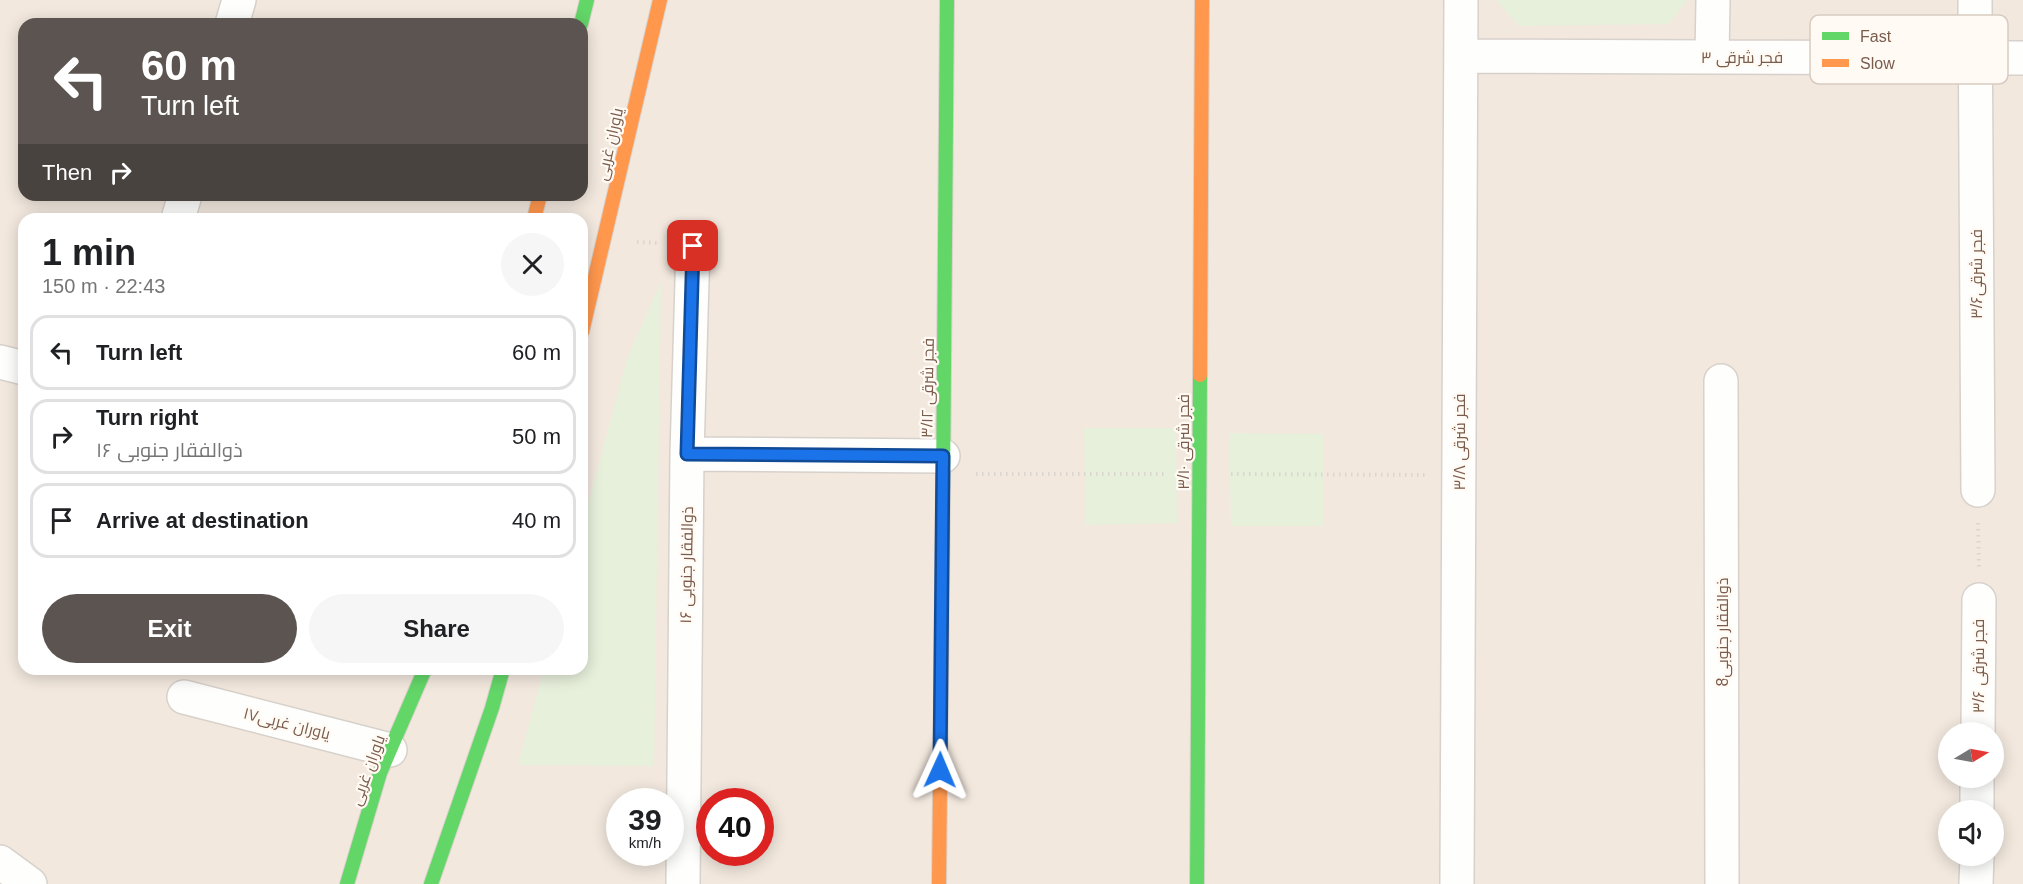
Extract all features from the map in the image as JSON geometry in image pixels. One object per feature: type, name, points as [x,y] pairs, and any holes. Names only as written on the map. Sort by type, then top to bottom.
[{"type":"street","points":[[234,18],[239,0]]},
{"type":"street","points":[[582,18],[586,0]]},
{"type":"street","name":"یاوران غربی","points":[[588,306],[660,0]]},
{"type":"street","name":"۳/۱۲ فجر شرقی","points":[[939,884],[947,0]]},
{"type":"street","name":"۳/۱۰ فجر شرقی","points":[[1197,884],[1202,0]]},
{"type":"street","name":"۳/۸ فجر شرقی","points":[[1457,884],[1461,0]]},
{"type":"street","points":[[1712,57],[1713,0]]},
{"type":"street","name":"۳ فجر شرقی","points":[[1461,56],[1810,57]]},
{"type":"street","name":"۳ فجر شرقی","points":[[2008,58],[2023,58]]},
{"type":"street","name":"فجر شرقی۳/۶","points":[[1975,84],[1978,490]]},
{"type":"street","name":"۱۶ ذوالفقار جنوبی","points":[[683,884],[687,454],[693,246]]},
{"type":"street","points":[[0,362],[18,366]]},
{"type":"street","name":"8ذوالفقار جنوبی","points":[[1721,381],[1722,884]]},
{"type":"street","points":[[687,454],[943,465]]},
{"type":"street","name":"۳/۶ فجر شرقی","points":[[1978,722],[1979,600]]},
{"type":"street","name":"یاوران غربی","points":[[347,884],[380,773],[422,675]]},
{"type":"street","points":[[431,884],[501,675]]},
{"type":"street","name":"یاوران غربی۱۷","points":[[184,697],[390,750]]},
{"type":"street","points":[[0,861],[30,884]]},
{"type":"street","points":[[1976,884],[1977,866]]},
{"type":"path","points":[[603,240],[693,246]]},
{"type":"path","points":[[943,465],[1199,473],[1459,475]]},
{"type":"path","points":[[1978,490],[1979,600]]},
{"type":"shaded area","points":[[0,0],[2023,0],[2023,884],[0,884]]},
{"type":"green space","points":[[1496,0],[1687,0],[1669,24],[1519,26]]},
{"type":"green space","points":[[661,282],[654,766],[518,765],[542,675],[588,675],[588,505],[627,359]]},
{"type":"green space","points":[[1084,428],[1176,428],[1177,523],[1086,525]]},
{"type":"green space","points":[[1229,433],[1323,434],[1324,526],[1231,526]]},
{"type":"traffic: fast","points":[[582,18],[587,0]]},
{"type":"traffic: fast","points":[[943,488],[947,0]]},
{"type":"traffic: fast","points":[[1197,884],[1200,375]]},
{"type":"traffic: fast","points":[[347,884],[380,773],[422,675]]},
{"type":"traffic: fast","points":[[431,884],[501,675]]},
{"type":"traffic: slow","points":[[588,306],[660,0]]},
{"type":"traffic: slow","points":[[1200,375],[1202,0]]},
{"type":"traffic: slow","points":[[536,213],[538,201]]},
{"type":"traffic: slow","points":[[939,884],[943,488]]},
{"type":"route","points":[[693,246],[687,454],[943,456],[940,770]]}]
